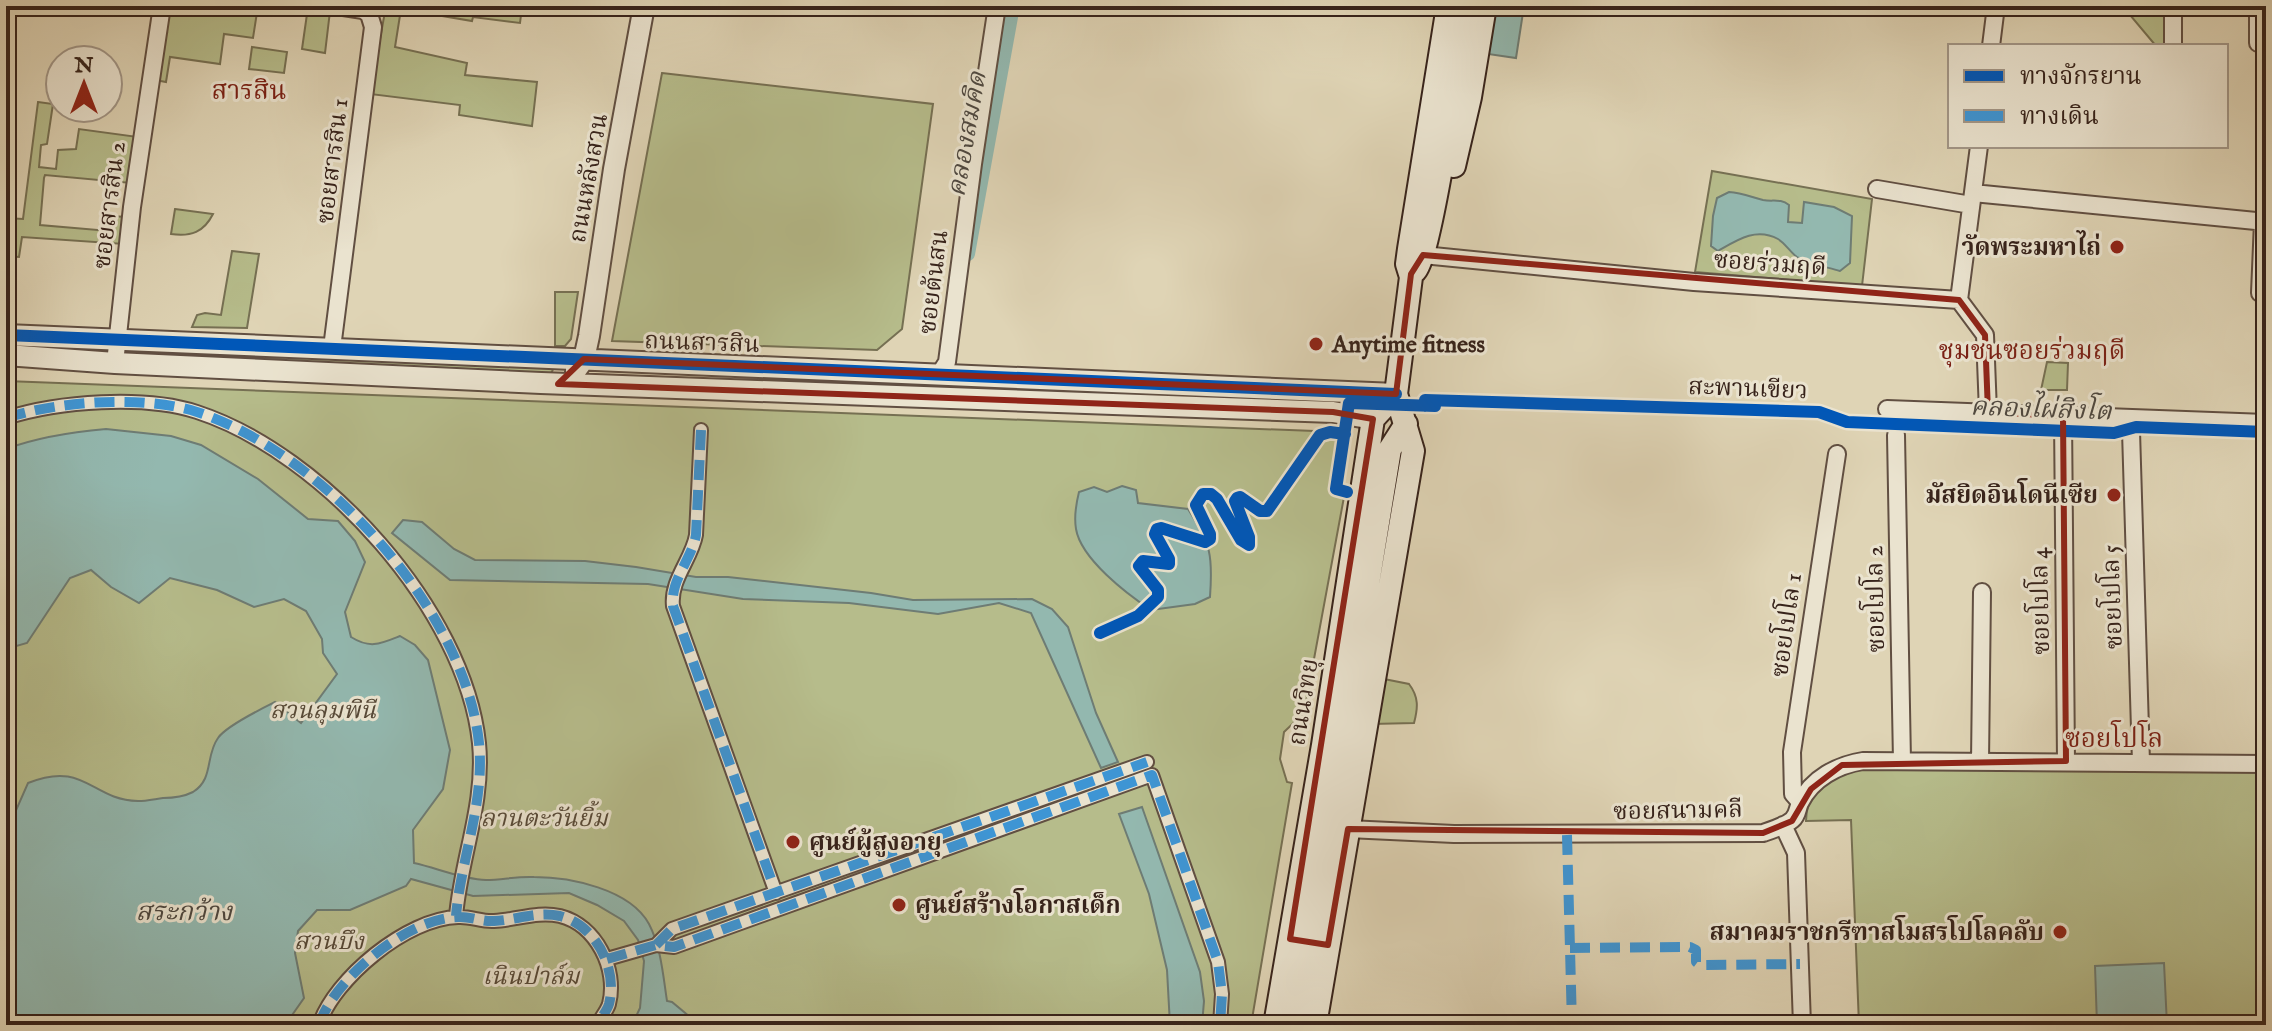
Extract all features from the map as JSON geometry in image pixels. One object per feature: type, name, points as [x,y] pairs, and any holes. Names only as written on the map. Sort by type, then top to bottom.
[{"type":"main road","name":"ถนนวิทยุ","points":[[1275,1025],[1309,942],[1348,829],[1352,750],[1390,449],[1406,424],[1396,394],[1411,274],[1407,264],[1448,6]]},
{"type":"main road","name":"ถนนวิทยุ","points":[[1462,88],[1467,6]]},
{"type":"main road","name":"ถนนวิทยุ","points":[[1411,274],[1421,266],[1462,88],[1485,6]]},
{"type":"main road","points":[[1373,419],[1396,394]]},
{"type":"main road","name":"ถนนวิทยุ","points":[[1315,1025],[1309,942],[1323,745],[1373,419]]},
{"type":"main road","name":"ถนนวิทยุ","points":[[1296,1025],[1309,942],[1352,750]]},
{"type":"street","name":"ซอยสารสิน 2","points":[[115,363],[132,207],[162,6]]},
{"type":"street","name":"ซอยสารสิน 1","points":[[332,348],[373,27],[369,14],[363,10],[337,6]]},
{"type":"street","name":"ถนนหลังสวน","points":[[584,359],[644,6]]},
{"type":"street","name":"ซอยต้นสน","points":[[940,373],[947,362],[968,195],[997,6]]},
{"type":"street","points":[[1991,44],[1996,6]]},
{"type":"street","points":[[2173,6],[2173,44]]},
{"type":"street","points":[[2258,6],[2258,43]]},
{"type":"street","points":[[1979,148],[1959,300],[1985,335],[1988,412]]},
{"type":"street","points":[[1877,189],[2264,222],[2260,293]]},
{"type":"street","name":"ซอยร่วมฤดี","points":[[1423,255],[1694,282],[1959,300]]},
{"type":"street","name":"ถนนสารสิน","points":[[11,345],[118,340],[1396,394]]},
{"type":"street","name":"ถนนสารสิน","points":[[11,345],[115,363],[558,384],[1333,412],[1373,419]]},
{"type":"street","points":[[558,384],[584,359]]},
{"type":"street","points":[[6,418],[39,407],[80,403],[171,406],[198,412],[235,428],[297,465],[363,523],[426,606],[466,683],[479,744],[480,777],[478,808],[458,892],[456,916]]},
{"type":"street","points":[[1887,409],[1988,412],[2063,419],[2266,423]]},
{"type":"street","name":"ซอยโปโล 4","points":[[2063,419],[2066,761]]},
{"type":"street","points":[[701,430],[696,535],[693,551],[673,592],[673,606],[776,893]]},
{"type":"street","name":"ซอยโปโล 5","points":[[2131,431],[2141,762]]},
{"type":"street","name":"ซอยโปโล 2","points":[[1896,435],[1902,761]]},
{"type":"street","name":"ซอยโปโล 1","points":[[1800,802],[1793,794],[1792,752],[1837,454]]},
{"type":"street","points":[[1980,762],[1982,592]]},
{"type":"street","points":[[1802,1025],[1796,853],[1783,825],[1795,817],[1800,802],[1827,773],[1842,765],[1863,761],[2266,764]]},
{"type":"street","points":[[656,945],[672,929],[1147,762]]},
{"type":"street","points":[[607,959],[656,945],[674,947],[1152,775],[1218,962],[1222,994],[1220,1025]]},
{"type":"street","points":[[992,817],[997,831]]},
{"type":"street","name":"ซอยสนามคลี","points":[[1348,829],[1454,834],[1670,834],[1763,833],[1783,825]]},
{"type":"street","points":[[862,863],[868,878]]},
{"type":"street","points":[[727,910],[733,926]]},
{"type":"street","points":[[319,1025],[333,996],[383,948],[416,928],[456,916],[491,922],[539,914],[564,917],[587,930],[607,959],[610,985],[608,1005],[597,1025]]},
{"type":"highlighted area","points":[[1423,255],[1959,300],[1985,335],[1988,412],[2063,416],[2066,761],[1842,765],[1811,789],[1792,821],[1763,833],[1348,829],[1328,945],[1290,939],[1373,419],[1333,412],[558,384],[584,359],[1396,394],[1411,274]]},
{"type":"green space","points":[[167,6],[211,6],[210,14],[226,16],[227,6],[258,6],[253,38],[224,34],[220,64],[170,57],[166,82],[155,80],[162,35],[167,32],[164,26]]},
{"type":"green space","points":[[386,6],[522,7],[520,23],[473,17],[472,21],[401,9],[395,47],[467,63],[465,75],[537,82],[532,126],[459,115],[460,105],[370,94]]},
{"type":"green space","points":[[2132,6],[2169,6],[2169,44],[2154,44],[2130,15]]},
{"type":"green space","points":[[308,7],[330,11],[325,53],[302,49]]},
{"type":"green space","points":[[252,47],[287,52],[284,73],[249,69]]},
{"type":"green space","points":[[662,73],[933,104],[902,329],[877,350],[612,341]]},
{"type":"green space","points":[[38,102],[44,103],[44,124],[50,124],[47,144],[41,145],[39,167],[56,169],[58,150],[76,149],[79,129],[138,137],[131,183],[45,175],[44,178],[40,225],[109,231],[110,216],[127,217],[124,244],[22,237],[19,257],[6,256],[6,218],[23,219]]},
{"type":"green space","points":[[1712,171],[1872,199],[1862,286],[1695,272]]},
{"type":"green space","points":[[175,209],[213,214],[196,232],[171,234]]},
{"type":"green space","points":[[232,251],[259,254],[247,328],[192,327],[197,315],[221,315]]},
{"type":"green space","points":[[555,292],[578,292],[571,339],[565,346],[555,346]]},
{"type":"green space","points":[[125,349],[554,367],[551,374],[127,356]]},
{"type":"green space","points":[[2047,362],[2068,363],[2067,390],[2041,390]]},
{"type":"green space","name":"สวนลุมพินี","points":[[6,381],[1340,432],[1332,491],[1344,497],[1304,713],[1284,732],[1280,759],[1287,782],[1292,783],[1251,1025],[6,1025]]},
{"type":"green space","points":[[1384,679],[1409,684],[1417,703],[1414,723],[1372,724]]},
{"type":"green space","name":"สมาคมราชกรีฑาสโมสรโปโลคลับ","points":[[1852,766],[2266,769],[2266,1025],[1859,1025],[1851,820],[1806,821],[1814,794],[1827,781]]},
{"type":"water","points":[[1496,6],[1524,6],[1516,58],[1488,54]]},
{"type":"water","points":[[1729,192],[1786,203],[1789,205],[1788,222],[1802,223],[1804,202],[1834,207],[1852,216],[1850,263],[1840,271],[1812,263],[1797,257],[1778,239],[1762,234],[1747,236],[1718,251],[1711,246],[1713,216],[1717,198]]},
{"type":"water","name":"สระกว้าง","points":[[106,429],[171,436],[201,445],[258,479],[308,519],[338,521],[355,541],[365,562],[345,612],[351,637],[375,644],[400,636],[415,645],[428,660],[450,750],[443,789],[413,830],[414,863],[477,879],[564,879],[598,887],[628,902],[640,912],[653,933],[667,1001],[690,1017],[690,1025],[632,1025],[640,1008],[644,961],[638,940],[624,921],[597,905],[569,893],[473,896],[411,879],[406,886],[350,910],[317,910],[298,931],[295,953],[304,998],[290,1018],[280,1025],[6,1025],[6,822],[14,815],[28,783],[63,776],[75,778],[109,795],[138,801],[193,792],[204,781],[214,745],[228,728],[275,702],[301,723],[337,674],[323,653],[322,639],[306,611],[284,599],[254,607],[217,590],[170,578],[139,603],[111,587],[91,570],[70,578],[27,643],[6,649],[6,449],[55,436]]},
{"type":"water","points":[[1122,486],[1136,490],[1138,503],[1188,509],[1209,551],[1210,597],[1195,604],[1151,610],[1118,585],[1086,552],[1075,524],[1079,492],[1094,487],[1107,492]]},
{"type":"water","points":[[403,520],[422,522],[454,549],[475,560],[585,561],[696,577],[728,577],[913,600],[1032,599],[1052,609],[1068,627],[1096,713],[1118,762],[1101,768],[1031,613],[999,603],[938,614],[849,603],[743,599],[648,584],[450,580],[392,533]]},
{"type":"water","points":[[1142,807],[1200,972],[1204,1001],[1202,1025],[1170,1025],[1167,970],[1149,894],[1119,814]]},
{"type":"water","points":[[2164,963],[2167,1025],[2097,1025],[2095,966]]},
{"type":"waterway","name":"คลองสมคิด","points":[[968,254],[1013,6]]},
{"type":"waterway","name":"คลองไผ่สิงโต","points":[[1445,402],[1894,420]]},
{"type":"waterway","name":"คลองไผ่สิงโต","points":[[1910,421],[2059,427]]},
{"type":"waterway","name":"คลองไผ่สิงโต","points":[[2068,427],[2127,429]]},
{"type":"waterway","name":"คลองไผ่สิงโต","points":[[2136,430],[2266,434]]},
{"type":"marked path","points":[[6,418],[27,412],[102,402],[152,403],[197,412],[245,433],[292,462],[338,500],[380,543],[417,591],[447,641],[468,692],[479,743],[479,787],[456,916]]},
{"type":"marked path","points":[[701,430],[696,535],[675,587],[673,606],[776,893]]},
{"type":"marked path","points":[[656,945],[672,929],[1147,762]]},
{"type":"marked path","points":[[607,959],[656,945],[674,947],[1152,775],[1218,962],[1222,994],[1220,1025]]},
{"type":"marked path","points":[[1567,835],[1572,1025]]},
{"type":"marked path","points":[[319,1025],[327,1007],[356,971],[396,939],[417,928],[458,917],[494,921],[543,915],[573,921],[594,939],[601,950],[607,963],[611,991],[608,1007],[597,1025]]},
{"type":"marked path","points":[[1570,948],[1690,947],[1696,950],[1696,962],[1700,965],[1800,964]]},
{"type":"cycle path","points":[[6,335],[1396,394]]},
{"type":"cycle path","name":"สะพานเขียว","points":[[1425,406],[1425,400],[1819,412],[1847,422],[2114,433],[2136,427],[2266,432]]},
{"type":"cycle path","points":[[1347,492],[1336,489],[1349,403],[1435,406]]},
{"type":"cycle path","points":[[1100,633],[1138,616],[1158,597],[1158,590],[1139,566],[1143,561],[1169,564],[1155,534],[1157,529],[1205,542],[1210,539],[1196,505],[1203,494],[1211,494],[1241,540],[1249,545],[1249,537],[1235,501],[1237,498],[1260,511],[1267,511],[1320,435],[1330,432],[1345,434]]},
{"type":"place","name":"วัดพระมหาไถ่","points":[[2117,247]]},
{"type":"place","name":"Anytime fitness","points":[[1316,344]]},
{"type":"place","name":"มัสยิดอินโดนีเซีย","points":[[2114,495]]},
{"type":"place","name":"ศูนย์ผู้สูงอายุ","points":[[793,842]]},
{"type":"place","name":"ศูนย์สร้างโอกาสเด็ก","points":[[899,905]]},
{"type":"place","name":"สมาคมราชกรีฑาสโมสรโปโลคลับ","points":[[2060,932]]},
{"type":"district","name":"สารสิน","points":[[249,90]]},
{"type":"district","name":"ชุมชนซอยร่วมฤดี","points":[[2032,350]]},
{"type":"district","name":"ซอยโปโล","points":[[2114,738]]},
{"type":"park label","name":"ลานตะวันยิ้ม","points":[[544,818]]},
{"type":"park label","name":"สวนบึง","points":[[329,941]]},
{"type":"park label","name":"เนินปาล์ม","points":[[531,976]]}]
